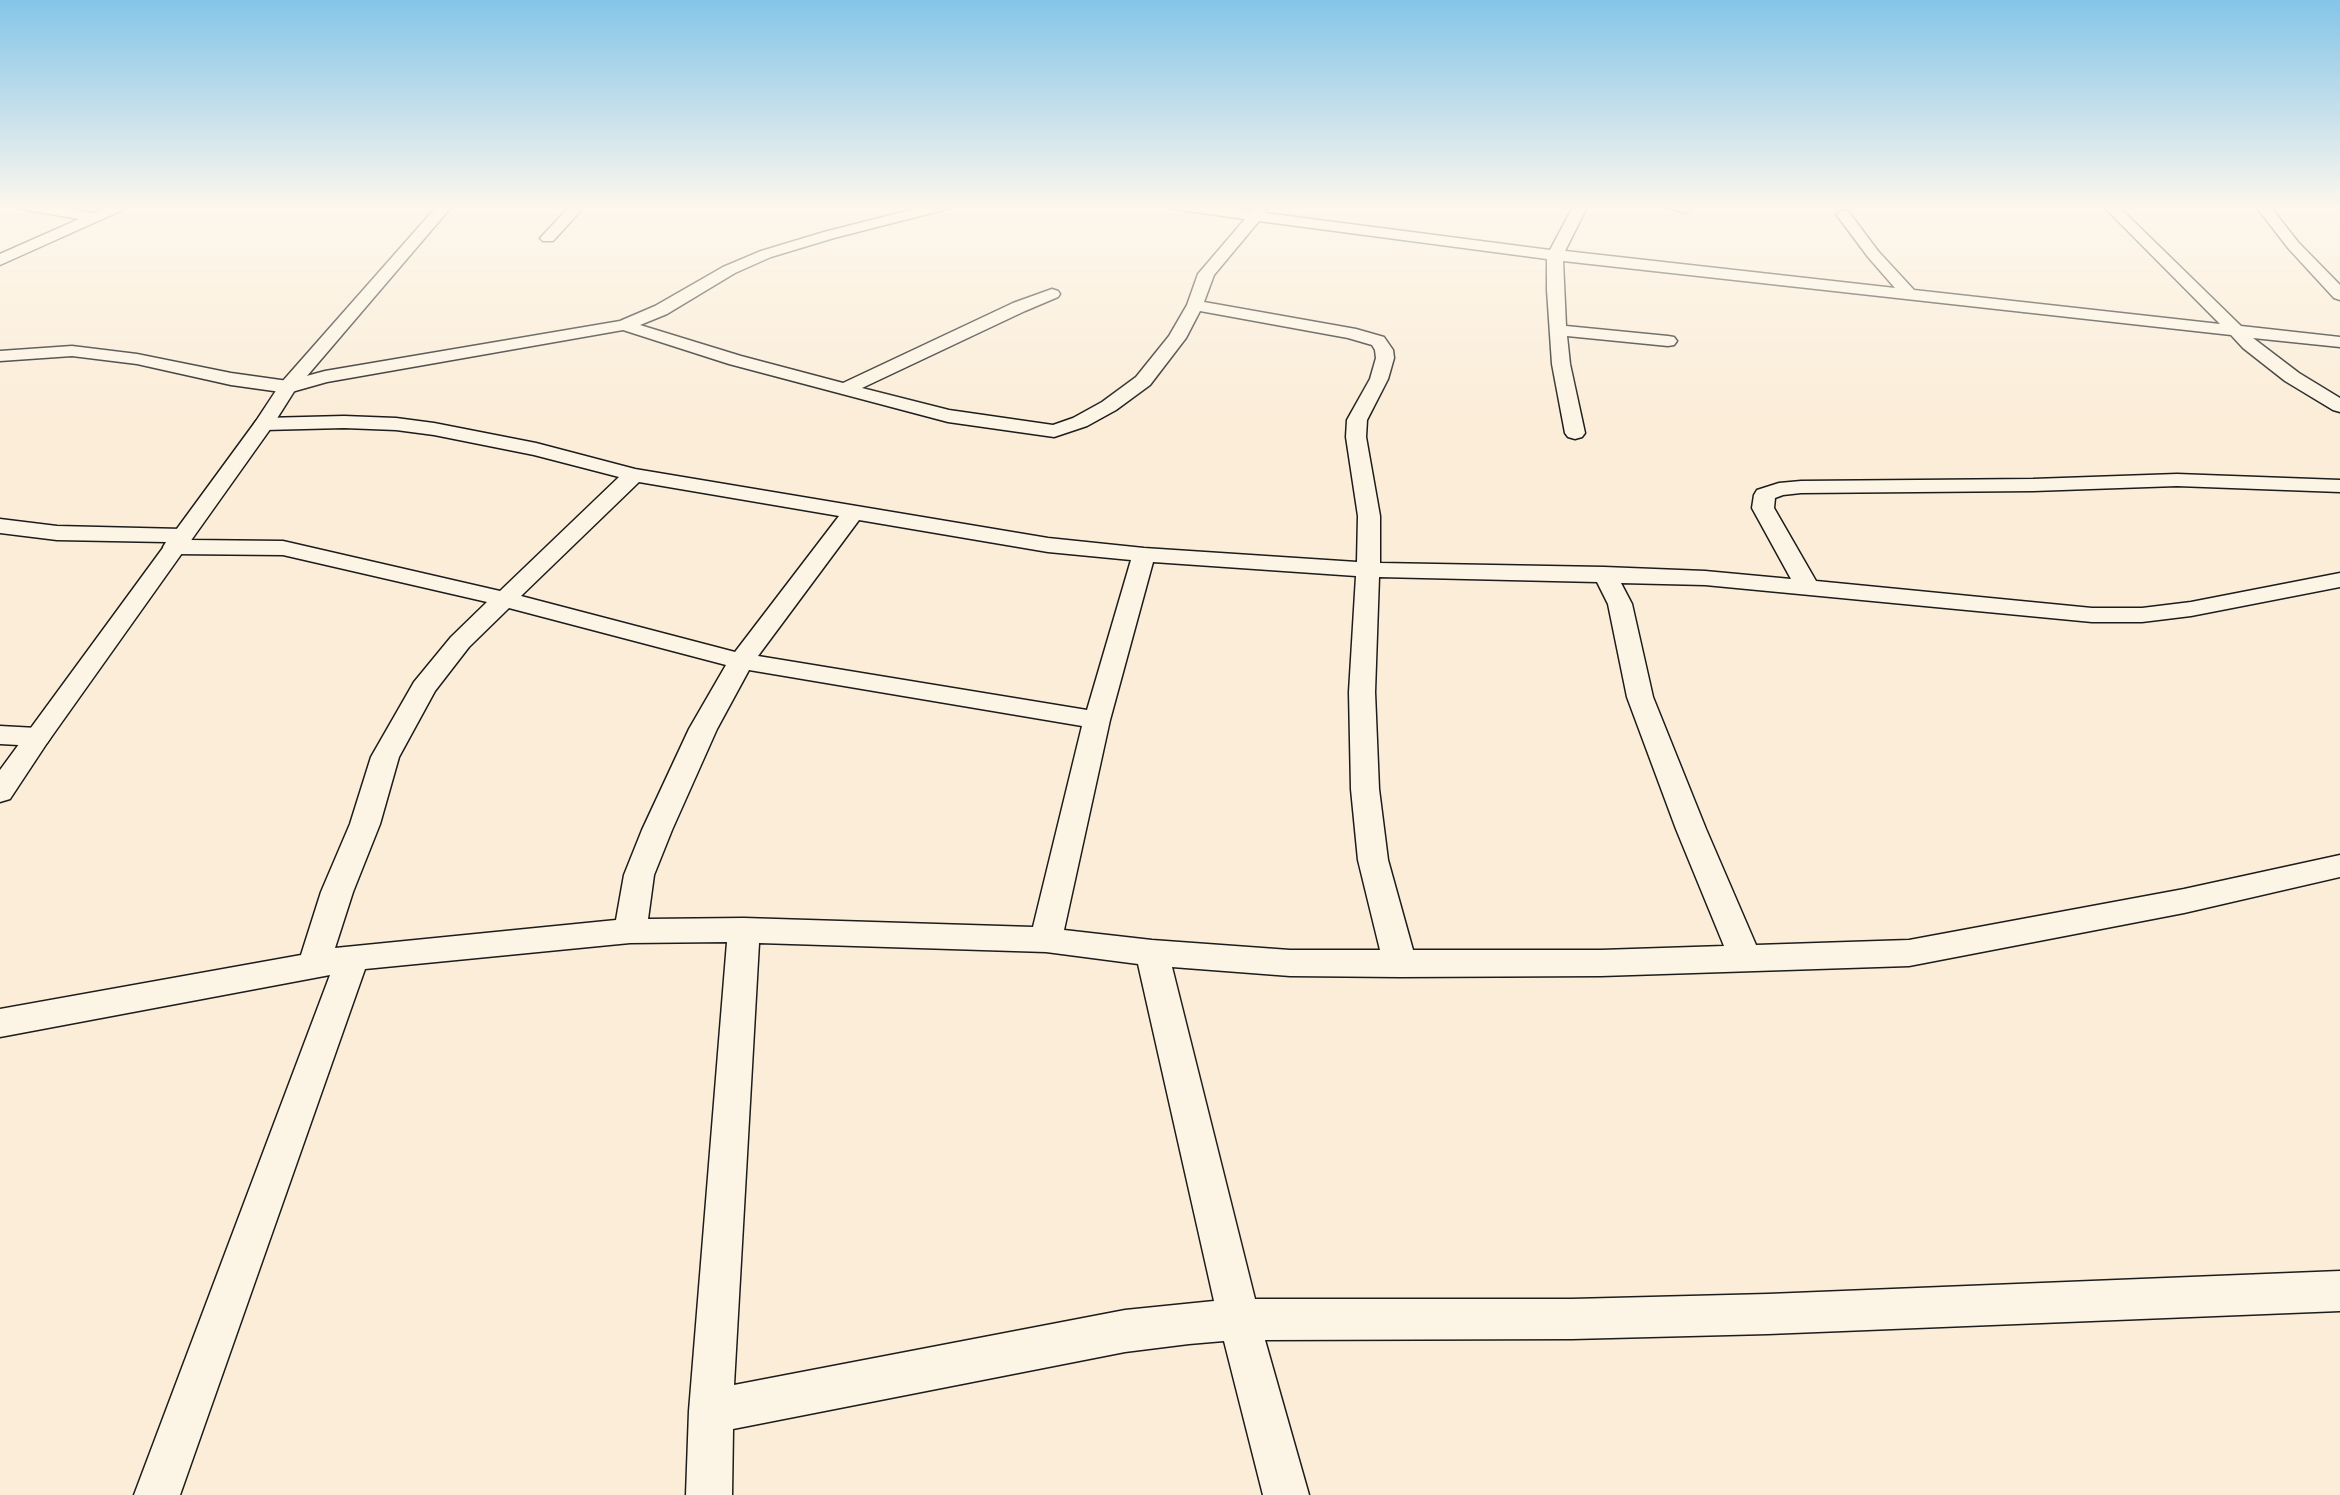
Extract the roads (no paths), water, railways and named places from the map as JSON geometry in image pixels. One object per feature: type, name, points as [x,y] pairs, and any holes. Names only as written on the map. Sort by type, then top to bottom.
[{"type":"street","points":[[0,792],[37,737],[264,424],[288,387],[385,275]]},
{"type":"street","points":[[0,356],[33,352],[90,353],[137,359],[231,379],[288,387],[325,377],[624,325],[661,310],[721,275]]},
{"type":"street","points":[[624,325],[735,360],[948,416],[1035,430],[1054,431],[1067,428],[1109,406],[1143,381],[1177,338],[1195,306],[1206,275]]},
{"type":"street","points":[[1555,275],[1561,364],[1574,433]]},
{"type":"street","points":[[1730,275],[2340,342]]},
{"type":"street","points":[[1892,275],[1910,295]]},
{"type":"street","points":[[2182,275],[2210,302],[2235,331],[2292,377],[2340,406]]},
{"type":"street","points":[[2321,275],[2340,295]]},
{"type":"street","points":[[846,388],[1019,307],[1052,294]]},
{"type":"street","points":[[1195,306],[1350,333],[1378,341],[1384,350],[1385,358],[1379,379],[1357,420],[1356,437],[1369,516],[1362,692],[1365,790],[1373,860],[1400,964]]},
{"type":"street","points":[[1559,330],[1668,340]]},
{"type":"street","points":[[264,424],[344,422],[396,424],[536,449],[634,475],[1048,545],[1144,555],[1368,570],[1604,574],[1705,578],[2092,615],[2142,616],[2191,609],[2340,580]]},
{"type":"street","points":[[314,965],[337,892],[365,824],[385,757],[423,688],[460,642],[634,475]]},
{"type":"street","points":[[1807,587],[1763,508],[1765,496],[1779,489],[1802,486],[2033,485],[2177,480],[2340,486]]},
{"type":"street","points":[[630,931],[639,875],[657,830],[703,729],[741,661],[854,511]]},
{"type":"street","points":[[0,526],[57,533],[283,548],[504,599],[741,661],[1097,720]]},
{"type":"street","points":[[1046,940],[1097,720],[1144,555]]},
{"type":"street","points":[[1604,574],[1620,604],[1640,697],[1691,829],[1746,959]]},
{"type":"street","points":[[0,735],[37,737]]},
{"type":"street","points":[[0,1023],[353,958],[630,931],[744,930],[1046,940],[1152,954],[1290,963],[1601,963],[1909,953],[2184,901],[2340,866]]},
{"type":"street","points":[[709,1495],[711,1411],[744,930]]},
{"type":"street","points":[[1152,954],[1239,1320],[1286,1495]]},
{"type":"street","points":[[157,1495],[353,958]]},
{"type":"street","points":[[711,1411],[1125,1331],[1239,1320],[1582,1319],[1768,1314],[2340,1291]]}]
